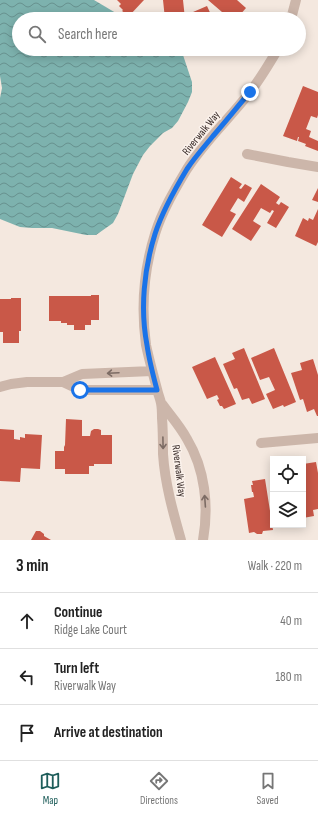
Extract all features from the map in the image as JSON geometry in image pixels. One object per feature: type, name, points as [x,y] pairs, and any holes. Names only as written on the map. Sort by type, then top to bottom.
[{"type":"street","points":[[293,12],[296,0]]},
{"type":"street","name":"Riverwalk Way","points":[[203,540],[206,510],[205,492],[201,473],[187,438],[162,404],[146,345],[144,306],[147,269],[150,251],[158,227],[173,194],[188,168],[250,92],[274,56]]},
{"type":"street","points":[[246,154],[318,167]]},
{"type":"street","points":[[0,387],[27,382],[62,382],[82,374],[152,371]]},
{"type":"street","points":[[62,382],[80,390],[157,390]]},
{"type":"street","name":"Riverwalk Way","points":[[162,404],[167,485],[181,540]]},
{"type":"street","points":[[261,443],[318,438]]},
{"type":"water","points":[[0,0],[94,0],[114,12],[12,12],[12,56],[183,56],[192,82],[192,92],[178,121],[172,128],[163,133],[143,155],[133,174],[118,214],[113,223],[96,235],[86,235],[52,228],[20,227],[0,219],[0,98],[2,88],[0,76]]},
{"type":"building","points":[[117,0],[144,0],[133,12],[123,12],[119,6],[121,4]]},
{"type":"building","points":[[163,0],[183,0],[184,12],[164,12]]},
{"type":"building","points":[[208,0],[237,0],[246,8],[242,12],[222,12]]},
{"type":"building","points":[[207,6],[210,12],[193,12]]},
{"type":"building","points":[[303,86],[318,92],[318,115],[317,118],[311,116],[306,129],[311,131],[309,137],[318,141],[318,151],[305,146],[306,144],[298,141],[299,137],[297,141],[283,136]]},
{"type":"building","points":[[231,177],[242,184],[239,188],[241,189],[245,184],[252,188],[244,202],[238,198],[230,211],[236,214],[222,237],[202,225]]},
{"type":"building","points":[[261,184],[280,197],[276,203],[279,205],[281,202],[289,207],[276,228],[267,223],[274,211],[272,210],[270,213],[261,208],[253,221],[261,226],[251,241],[232,229]]},
{"type":"building","points":[[318,188],[318,202],[312,200]]},
{"type":"building","points":[[318,209],[318,242],[316,246],[295,236],[303,218],[308,221],[309,218],[313,220]]},
{"type":"building","points":[[99,295],[99,320],[91,320],[91,325],[85,325],[85,330],[74,330],[74,325],[67,325],[67,323],[61,323],[61,321],[49,321],[49,296]]},
{"type":"building","points":[[21,298],[21,331],[19,331],[19,343],[3,343],[3,332],[0,332],[0,299]]},
{"type":"building","points":[[244,348],[265,399],[252,404],[249,398],[242,400],[237,388],[234,389],[223,364],[235,359],[232,353]]},
{"type":"building","points":[[274,348],[296,402],[284,407],[283,405],[273,409],[266,394],[275,390],[269,377],[260,380],[251,358]]},
{"type":"building","points":[[215,357],[236,404],[224,409],[220,406],[217,400],[219,399],[217,395],[207,399],[192,367]]},
{"type":"building","points":[[313,359],[318,375],[318,416],[314,409],[307,412],[303,399],[300,400],[291,373],[302,370],[300,363]]},
{"type":"building","points":[[66,419],[82,420],[82,436],[90,436],[91,431],[94,429],[101,430],[101,435],[112,435],[112,464],[94,464],[94,466],[89,466],[89,474],[65,474],[65,469],[55,469],[55,451],[64,451]]},
{"type":"building","points":[[0,429],[14,430],[14,439],[20,440],[20,437],[25,438],[25,434],[42,435],[40,469],[21,468],[20,482],[0,481]]},
{"type":"building","points":[[316,462],[318,473],[318,509],[313,510],[314,516],[306,517],[306,492],[306,464]]},
{"type":"building","points":[[265,479],[270,511],[270,528],[273,528],[273,530],[263,531],[262,534],[257,534],[254,532],[249,533],[244,499],[254,497],[251,485],[253,485],[252,481]]},
{"type":"building","points":[[36,531],[40,531],[44,534],[44,536],[51,540],[31,540]]},
{"type":"route","points":[[80,390],[157,390],[146,345],[144,326],[147,269],[155,234],[160,220],[188,168],[250,92]]}]
